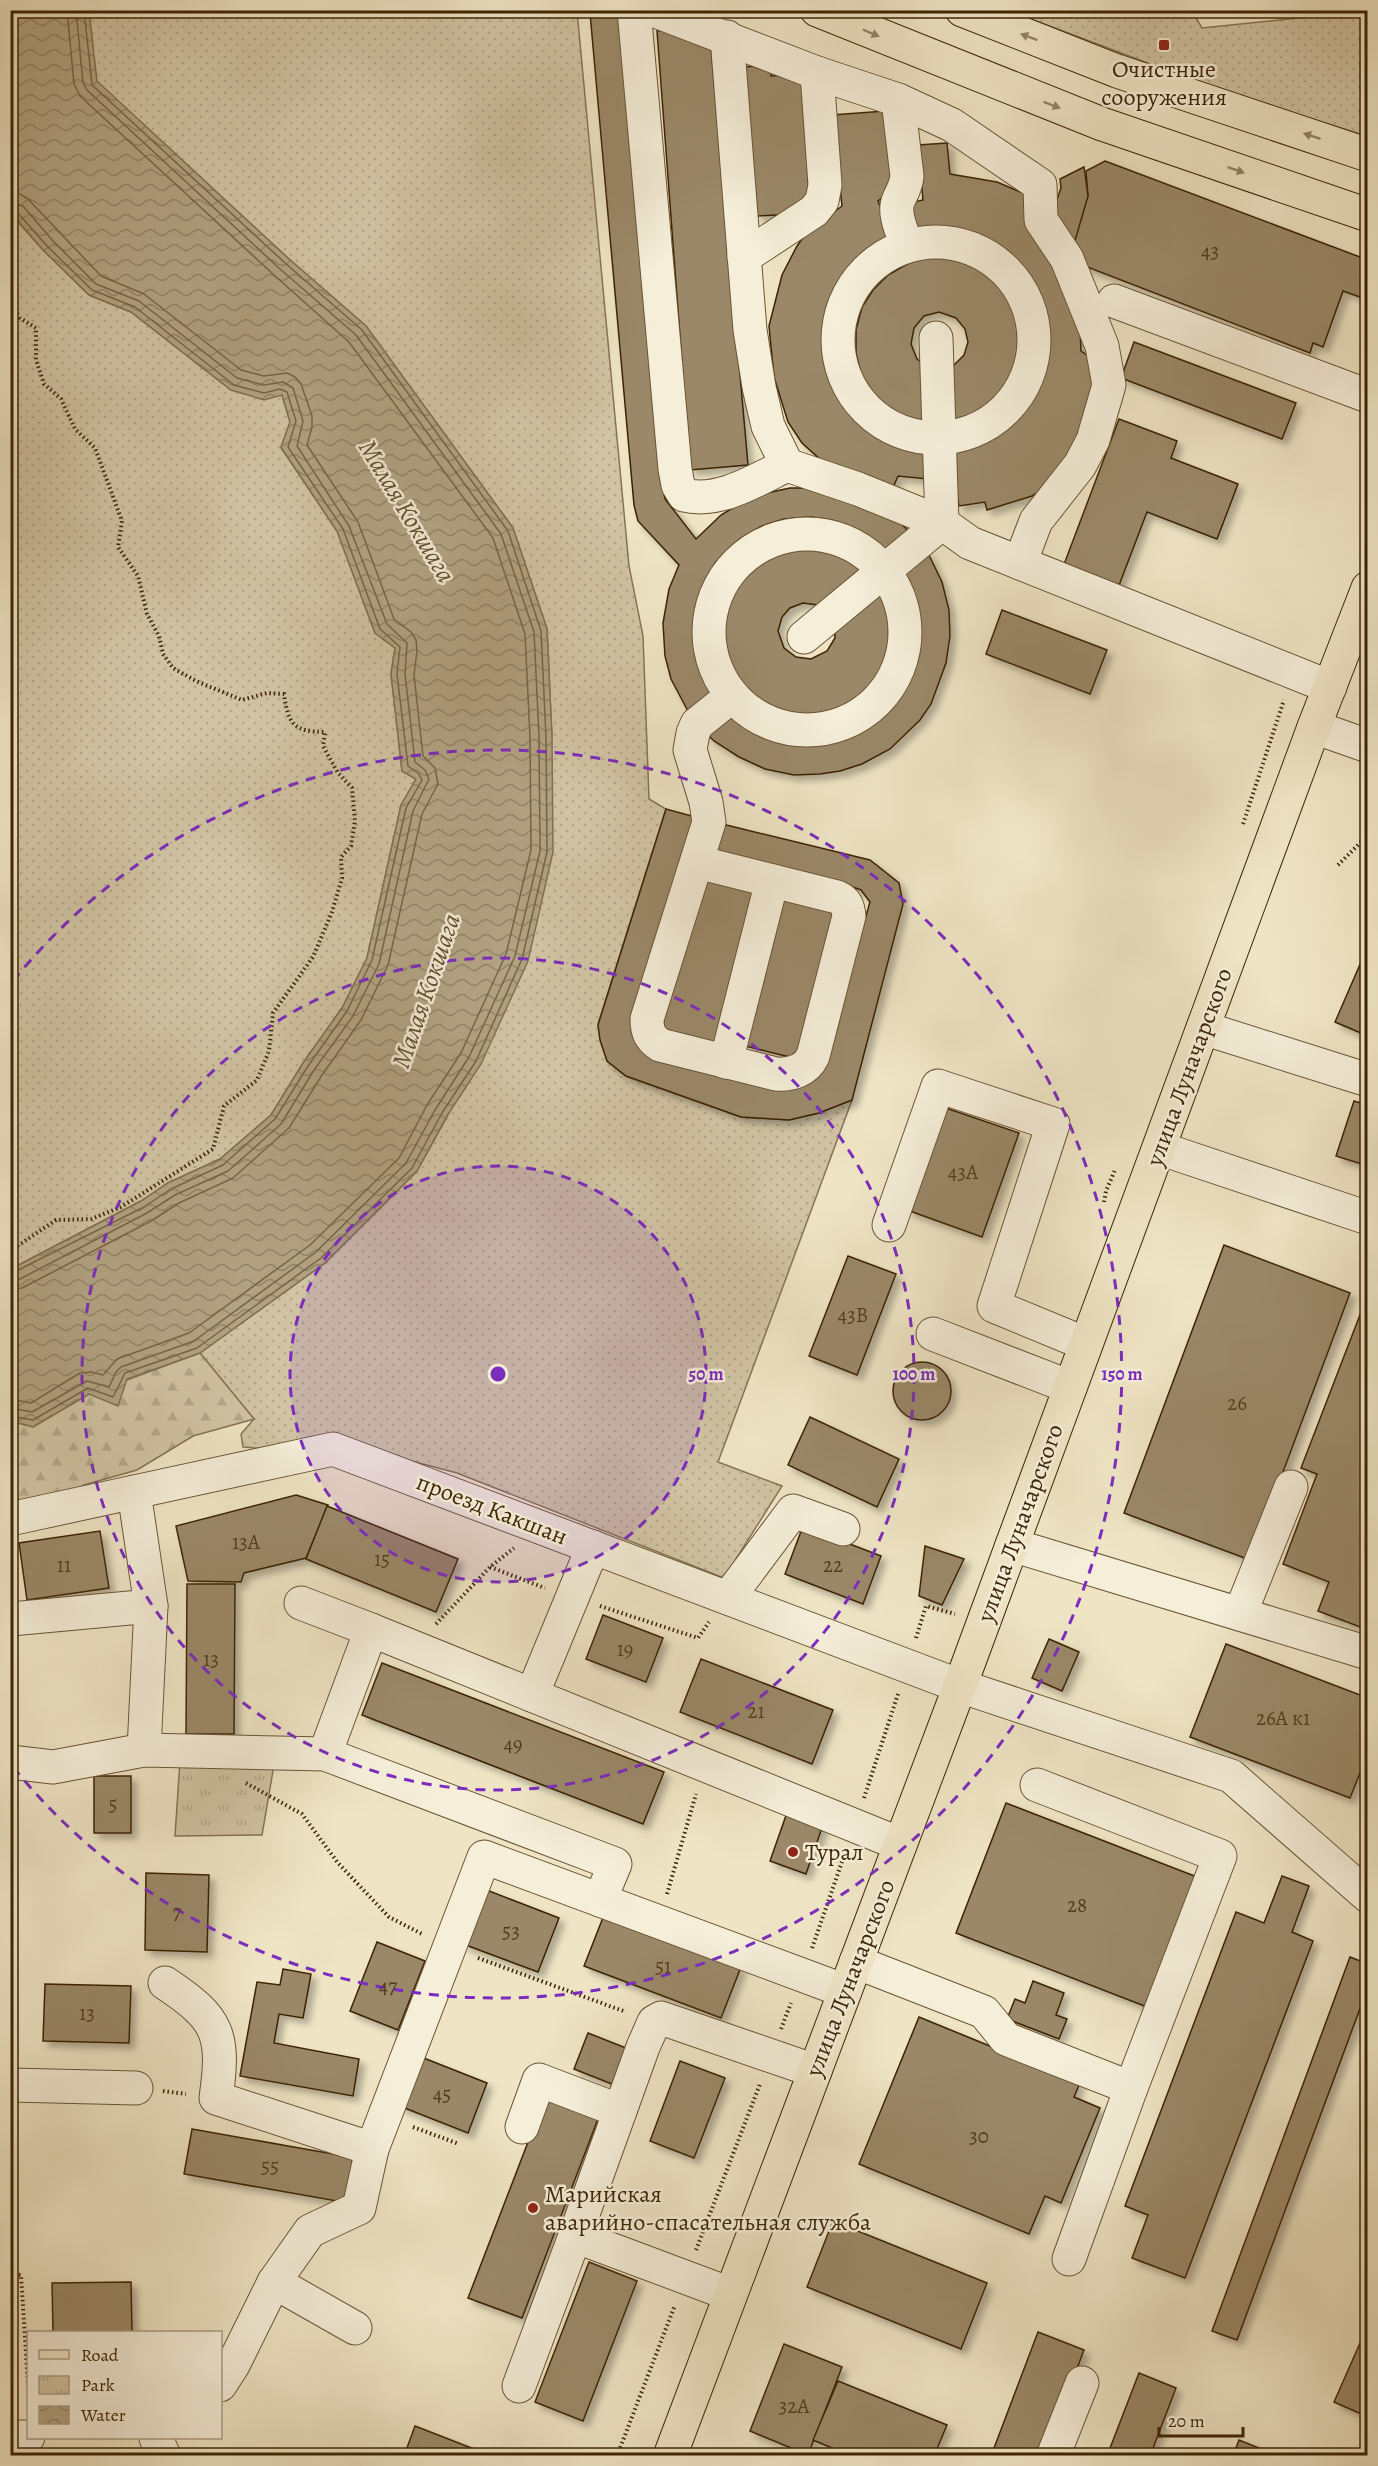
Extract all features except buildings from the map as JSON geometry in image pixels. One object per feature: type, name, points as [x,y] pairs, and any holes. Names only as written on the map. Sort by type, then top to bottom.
[{"type":"main road","points":[[817,10],[1102,124],[1368,215]]},
{"type":"main road","points":[[962,10],[1117,71],[1368,154]]},
{"type":"main road","name":"улица Луначарского","points":[[670,2456],[960,1686],[1314,727],[1368,588]]},
{"type":"street","points":[[634,10],[678,485],[684,495],[695,498],[730,491],[787,465],[858,489],[942,523],[970,543],[1330,687]]},
{"type":"street","points":[[653,10],[817,73],[898,100],[952,125],[1040,185],[1041,220],[1067,259],[1102,346],[1109,385],[1093,440],[1080,465],[1036,521],[1020,562]]},
{"type":"street","points":[[727,37],[750,330],[768,426],[787,465]]},
{"type":"street","points":[[744,257],[814,211],[822,201],[825,185],[817,73]]},
{"type":"street","points":[[898,100],[907,176],[906,186],[898,200],[897,210],[907,246]]},
{"type":"street","points":[[946,242],[975,249],[1000,265],[1019,287],[1031,314],[1034,343],[1028,372],[1015,398],[994,419],[968,433],[939,438],[910,435],[883,423],[868,411],[845,379],[838,351],[839,321],[848,294],[866,270],[890,252],[917,243],[946,242]]},
{"type":"street","points":[[1114,301],[1368,396]]},
{"type":"street","points":[[936,338],[942,523]]},
{"type":"street","points":[[804,638],[942,523]]},
{"type":"street","points":[[818,534],[846,541],[871,557],[884,572],[890,579],[902,606],[905,635],[900,664],[891,682],[866,711],[840,725],[811,730],[782,727],[755,715],[732,696],[717,671],[709,643],[709,633],[710,614],[720,586],[737,562],[761,544],[789,535],[818,534]]},
{"type":"street","points":[[697,862],[844,900],[849,908],[846,927],[809,1064],[788,1074],[776,1074],[660,1045],[652,1040],[647,1030],[647,1019],[709,822],[706,802],[690,750],[693,733],[697,724],[732,696]]},
{"type":"street","points":[[1314,727],[1368,746]]},
{"type":"street","points":[[726,1062],[772,881]]},
{"type":"street","points":[[1203,1028],[1368,1080]]},
{"type":"street","points":[[889,1225],[938,1086],[1053,1124],[994,1306],[1086,1344]]},
{"type":"street","points":[[1159,1148],[1368,1218]]},
{"type":"street","points":[[933,1334],[1070,1387]]},
{"type":"street","name":"проезд Какшан","points":[[10,1519],[333,1449],[960,1686],[1231,1776],[1365,1887]]},
{"type":"street","points":[[1240,1614],[1291,1487]]},
{"type":"street","points":[[134,1492],[151,1606],[144,1750]]},
{"type":"street","points":[[728,1598],[793,1511],[843,1529]]},
{"type":"street","points":[[1012,1545],[1368,1653]]},
{"type":"street","points":[[532,1695],[593,1547]]},
{"type":"street","points":[[301,1603],[900,1844]]},
{"type":"street","points":[[11,1619],[151,1606]]},
{"type":"street","points":[[325,1754],[371,1630]]},
{"type":"street","points":[[10,1762],[53,1767],[144,1750],[325,1754],[615,1864],[600,1900]]},
{"type":"street","points":[[1036,1785],[1220,1856],[1131,2088],[1069,2259]]},
{"type":"street","points":[[222,2382],[233,2366],[274,2282],[310,2230],[359,2208],[372,2149],[484,1857],[802,1976],[850,1977],[984,2012],[1006,2038],[1131,2088]]},
{"type":"street","points":[[165,1983],[195,2003],[216,2030],[221,2060],[216,2098],[372,2149]]},
{"type":"street","points":[[519,2386],[654,2022],[661,2018],[815,2070]]},
{"type":"street","points":[[522,2127],[539,2080],[620,2111]]},
{"type":"street","points":[[10,2085],[136,2088]]},
{"type":"street","points":[[575,2236],[730,2294]]},
{"type":"street","points":[[274,2282],[355,2328]]},
{"type":"street","points":[[1053,2456],[1082,2382]]},
{"type":"street","points":[[10,2437],[27,2437]]},
{"type":"street","points":[[30,2439],[32,2456]]},
{"type":"street","points":[[156,2439],[164,2456]]},
{"type":"path","points":[[10,303],[20,318],[36,328],[36,360],[44,384],[61,399],[75,429],[95,448],[122,521],[118,547],[138,576],[147,614],[159,636],[163,654],[173,668],[196,681],[242,700],[267,693],[284,694],[286,712],[294,724],[306,732],[325,732],[323,746],[338,773],[352,788],[355,821],[351,846],[341,857],[342,878],[332,912],[313,957],[273,1013],[269,1051],[257,1080],[224,1106],[213,1149],[121,1207],[91,1219],[56,1220],[10,1251]]},
{"type":"path","points":[[1338,865],[1368,835]]},
{"type":"path","points":[[428,1653],[434,1626],[490,1567],[541,1527]]},
{"type":"path","points":[[490,1567],[573,1598],[698,1638],[728,1598]]},
{"type":"path","points":[[617,2456],[802,1976],[855,1826],[926,1606],[955,1615]]},
{"type":"path","points":[[659,1922],[704,1765]]},
{"type":"path","points":[[240,1780],[302,1814],[338,1863],[389,1917],[449,1948],[654,2022]]},
{"type":"path","points":[[136,2088],[216,2098]]},
{"type":"path","points":[[384,2116],[459,2144]]},
{"type":"path","points":[[10,2274],[21,2275],[27,2368]]},
{"type":"green space","points":[[89,11],[577,11],[629,566],[643,636],[649,799],[666,809],[598,1024],[607,1061],[626,1076],[741,1117],[789,1120],[819,1113],[852,1100],[718,1462],[782,1486],[724,1578],[457,1473],[321,1437],[278,1450],[243,1447],[241,1434],[254,1419],[200,1353],[325,1263],[417,1171],[447,1117],[552,737],[547,629],[513,528],[366,326],[289,259],[96,81]]},
{"type":"green space","points":[[1010,11],[1192,11],[1202,28],[1367,11],[1367,136],[1219,90]]},
{"type":"green space","points":[[10,213],[43,250],[89,295],[131,312],[231,390],[282,395],[290,422],[281,448],[337,531],[375,633],[395,648],[391,674],[402,771],[416,779],[401,805],[367,958],[342,1008],[303,1063],[271,1115],[220,1159],[168,1183],[141,1201],[11,1269]]},
{"type":"green space","points":[[200,1353],[254,1419],[193,1436],[137,1470],[84,1485],[43,1505],[11,1507],[10,1421],[33,1427],[89,1394]]},
{"type":"green space","points":[[180,1761],[274,1765],[262,1835],[175,1836]]},
{"type":"water","name":"Малая Кокшага","points":[[10,11],[89,11],[97,81],[289,259],[366,326],[513,528],[547,629],[552,737],[553,852],[528,961],[481,1064],[447,1116],[417,1171],[325,1263],[200,1353],[127,1379],[118,1406],[89,1394],[33,1427],[11,1421],[11,1269],[141,1201],[168,1183],[220,1159],[271,1115],[303,1063],[342,1008],[367,958],[401,805],[416,779],[402,771],[391,674],[395,648],[375,633],[337,531],[281,447],[290,422],[282,395],[264,400],[231,390],[131,312],[89,295],[43,250],[11,213]]},
{"type":"place","name":"Очистные сооружения","points":[[1164,45]]},
{"type":"place","name":"Турал","points":[[793,1852]]},
{"type":"place","name":"Марийская аварийно-спасательная служба","points":[[533,2208]]}]
